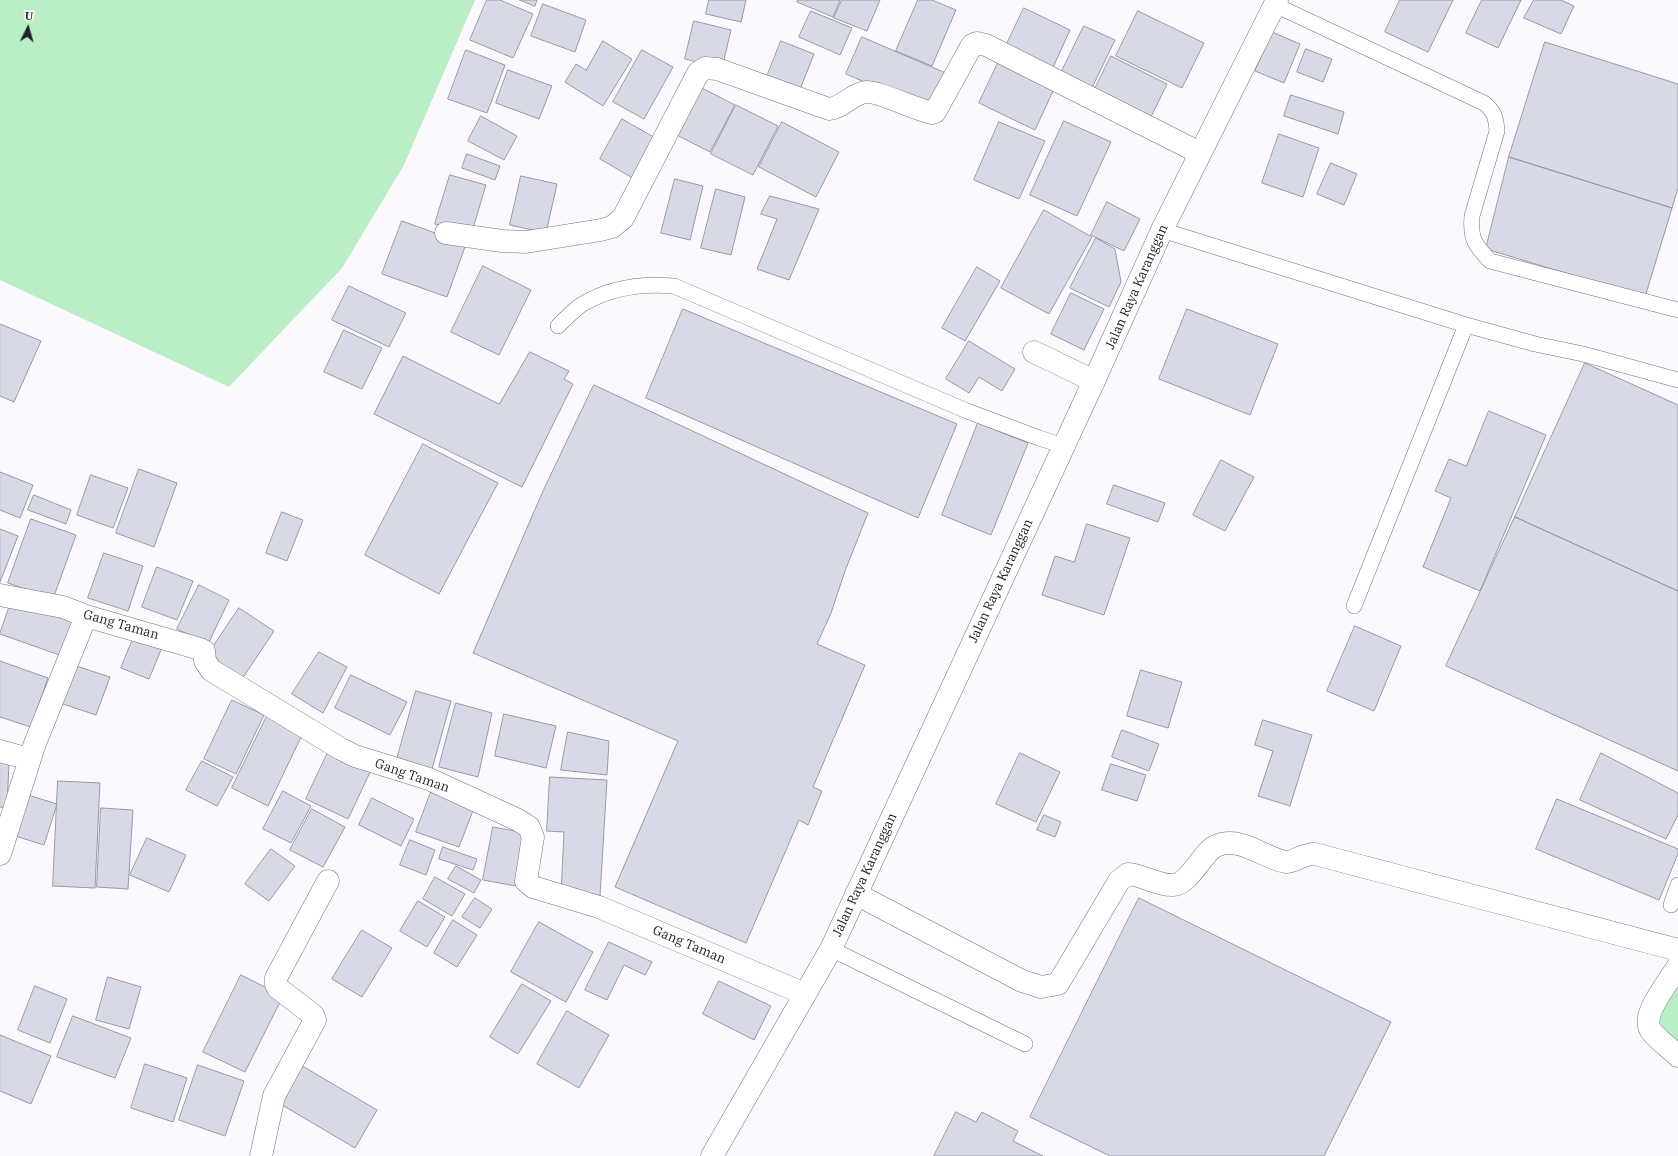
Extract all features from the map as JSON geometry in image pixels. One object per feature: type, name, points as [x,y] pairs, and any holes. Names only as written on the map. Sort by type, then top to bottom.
[{"type":"street","name":"Jalan Raya Karanggan","points":[[712,1156],[831,949],[1094,381],[1162,230],[1276,2]]},
{"type":"street","points":[[446,233],[520,242],[601,230],[616,225],[623,218],[698,73],[705,68],[717,69],[829,109],[836,108],[866,92],[932,113],[935,112],[972,45],[977,43],[986,45],[1200,153]]},
{"type":"street","points":[[1034,352],[1094,381]]},
{"type":"street","name":"Gang Taman","points":[[0,595],[63,607],[86,616],[200,649],[204,651],[205,661],[211,670],[341,749],[355,756],[429,779],[529,826],[533,837],[526,881],[533,887],[599,907],[805,994]]},
{"type":"street","points":[[0,854],[29,760],[86,616]]},
{"type":"street","points":[[0,751],[29,760]]},
{"type":"street","points":[[856,894],[1022,981],[1041,987],[1058,984],[1119,881],[1128,874],[1136,874],[1158,884],[1173,885],[1182,882],[1215,846],[1234,842],[1286,862],[1290,862],[1308,854],[1315,854],[1678,950]]},
{"type":"street","points":[[261,1156],[272,1101],[315,1020],[313,1015],[278,988],[276,978],[328,881]]},
{"type":"street","points":[[1678,966],[1649,1013],[1648,1023],[1651,1031],[1678,1056]]},
{"type":"lane","points":[[1276,2],[1484,103],[1493,110],[1496,118],[1497,131],[1472,216],[1471,230],[1474,242],[1490,261],[1678,310]]},
{"type":"lane","points":[[1162,230],[1466,325],[1535,344],[1583,354],[1678,380]]},
{"type":"lane","points":[[558,326],[581,306],[605,293],[631,286],[654,284],[674,286],[967,411],[1038,438],[1064,446]]},
{"type":"lane","points":[[1354,606],[1466,325]]},
{"type":"lane","points":[[1671,904],[1678,885]]},
{"type":"lane","points":[[831,949],[1025,1044]]},
{"type":"green space","points":[[0,0],[475,0],[404,165],[342,268],[229,387],[0,280]]},
{"type":"green space","points":[[1678,966],[1678,1056],[1649,1013]]},
{"type":"building","points":[[487,0],[500,0],[533,14],[513,58],[470,40]]},
{"type":"building","points":[[520,0],[537,0],[535,6]]},
{"type":"building","points":[[709,0],[746,0],[741,22],[706,14]]},
{"type":"building","points":[[798,0],[840,0],[833,17],[797,2]]},
{"type":"building","points":[[842,0],[880,0],[867,31],[834,18]]},
{"type":"building","points":[[918,0],[932,0],[956,10],[932,66],[896,51]]},
{"type":"building","points":[[1400,0],[1453,0],[1428,52],[1385,32]]},
{"type":"building","points":[[1482,0],[1521,0],[1498,48],[1466,33]]},
{"type":"building","points":[[1534,0],[1561,0],[1574,6],[1561,34],[1524,18]]},
{"type":"building","points":[[543,4],[586,20],[575,52],[531,36]]},
{"type":"building","points":[[1024,8],[1070,30],[1050,74],[1003,52]]},
{"type":"building","points":[[811,11],[852,28],[840,55],[799,37]]},
{"type":"building","points":[[1138,11],[1204,43],[1182,88],[1116,56]]},
{"type":"building","points":[[694,21],[731,30],[722,68],[685,59]]},
{"type":"building","points":[[1084,26],[1115,40],[1089,94],[1058,79]]},
{"type":"building","points":[[1272,32],[1300,44],[1284,83],[1255,71]]},
{"type":"building","points":[[862,37],[948,74],[931,111],[846,74]]},
{"type":"building","points":[[603,41],[632,59],[603,106],[565,82],[576,64],[586,70]]},
{"type":"building","points":[[781,41],[814,54],[797,97],[764,84]]},
{"type":"building","points":[[1545,42],[1678,84],[1678,188],[1672,208],[1509,157]]},
{"type":"building","points":[[1306,49],[1332,59],[1323,82],[1297,72]]},
{"type":"building","points":[[466,50],[505,65],[487,113],[448,99]]},
{"type":"building","points":[[642,50],[673,67],[644,119],[613,102]]},
{"type":"building","points":[[1111,56],[1167,84],[1149,121],[1093,93]]},
{"type":"building","points":[[998,63],[1054,89],[1035,130],[979,103]]},
{"type":"building","points":[[508,70],[552,86],[539,119],[496,103]]},
{"type":"building","points":[[694,84],[735,105],[710,152],[669,131]]},
{"type":"building","points":[[1291,95],[1344,112],[1338,134],[1284,116]]},
{"type":"building","points":[[736,105],[778,126],[753,175],[711,154]]},
{"type":"building","points":[[481,116],[517,136],[504,160],[468,141]]},
{"type":"building","points":[[622,119],[659,140],[636,180],[600,159]]},
{"type":"building","points":[[1064,121],[1111,142],[1077,216],[1030,195]]},
{"type":"building","points":[[782,122],[839,152],[816,197],[759,167]]},
{"type":"building","points":[[999,122],[1045,141],[1019,199],[974,180]]},
{"type":"building","points":[[1279,134],[1319,148],[1303,197],[1262,183]]},
{"type":"building","points":[[467,154],[500,166],[495,180],[462,168]]},
{"type":"building","points":[[1509,157],[1672,208],[1645,297],[1486,249]]},
{"type":"building","points":[[1331,163],[1357,174],[1344,205],[1317,194]]},
{"type":"building","points":[[450,175],[486,185],[471,235],[435,224]]},
{"type":"building","points":[[521,176],[557,184],[546,233],[510,225]]},
{"type":"building","points":[[675,179],[703,186],[690,240],[661,233]]},
{"type":"building","points":[[716,189],[745,197],[731,255],[701,248]]},
{"type":"building","points":[[770,196],[819,209],[789,280],[757,269],[777,219],[761,214]]},
{"type":"building","points":[[1107,202],[1140,219],[1124,251],[1091,235]]},
{"type":"building","points":[[1044,210],[1092,237],[1049,314],[1001,288]]},
{"type":"building","points":[[402,221],[466,244],[447,297],[382,274]]},
{"type":"building","points":[[1096,238],[1115,249],[1121,282],[1109,307],[1070,288]]},
{"type":"building","points":[[483,266],[531,290],[499,355],[451,332]]},
{"type":"building","points":[[977,267],[1000,281],[965,341],[942,328]]},
{"type":"building","points":[[349,286],[406,313],[389,347],[332,320]]},
{"type":"building","points":[[1071,293],[1104,309],[1084,350],[1051,334]]},
{"type":"building","points":[[683,309],[957,424],[918,518],[646,398]]},
{"type":"building","points":[[1187,309],[1278,344],[1250,415],[1159,379]]},
{"type":"building","points":[[0,324],[41,341],[14,402],[0,396]]},
{"type":"building","points":[[344,330],[382,348],[362,389],[324,372]]},
{"type":"building","points":[[969,341],[1015,369],[1002,391],[979,377],[969,393],[946,379]]},
{"type":"building","points":[[530,352],[569,371],[564,379],[573,384],[522,487],[374,414],[403,356],[499,404]]},
{"type":"building","points":[[1585,363],[1678,405],[1678,591],[1515,517]]},
{"type":"building","points":[[594,385],[868,513],[845,571],[831,613],[817,644],[865,665],[813,787],[822,791],[808,825],[799,820],[746,943],[615,887],[678,741],[473,653],[543,491]]},
{"type":"building","points":[[1489,411],[1546,435],[1480,591],[1423,567],[1451,498],[1435,491],[1449,459],[1466,466]]},
{"type":"building","points":[[978,423],[1028,443],[991,535],[942,515]]},
{"type":"building","points":[[423,444],[498,483],[439,594],[365,555]]},
{"type":"building","points":[[1221,460],[1254,477],[1225,531],[1193,515]]},
{"type":"building","points":[[139,469],[177,483],[154,547],[116,533]]},
{"type":"building","points":[[0,472],[33,485],[20,518],[0,510]]},
{"type":"building","points":[[91,475],[128,488],[113,528],[77,515]]},
{"type":"building","points":[[1114,485],[1165,503],[1158,522],[1107,504]]},
{"type":"building","points":[[34,495],[71,510],[66,524],[28,510]]},
{"type":"building","points":[[282,512],[303,520],[287,561],[266,553]]},
{"type":"building","points":[[1515,517],[1678,591],[1678,771],[1446,666]]},
{"type":"building","points":[[31,519],[76,535],[53,599],[8,583]]},
{"type":"building","points":[[1087,524],[1130,538],[1104,615],[1042,595],[1055,556],[1074,562]]},
{"type":"building","points":[[0,529],[18,536],[0,582]]},
{"type":"building","points":[[104,553],[143,566],[128,611],[88,598]]},
{"type":"building","points":[[157,567],[193,581],[177,620],[142,607]]},
{"type":"building","points":[[199,585],[229,600],[208,644],[177,629]]},
{"type":"building","points":[[12,599],[77,622],[65,657],[0,634]]},
{"type":"building","points":[[239,608],[274,631],[242,679],[207,656]]},
{"type":"building","points":[[1355,626],[1401,646],[1374,711],[1327,691]]},
{"type":"building","points":[[135,634],[163,645],[149,679],[121,668]]},
{"type":"building","points":[[319,652],[347,667],[323,713],[292,694]]},
{"type":"building","points":[[0,661],[48,678],[31,727],[0,717]]},
{"type":"building","points":[[73,665],[110,677],[96,715],[60,703]]},
{"type":"building","points":[[1141,670],[1182,682],[1168,728],[1127,716]]},
{"type":"building","points":[[351,675],[407,702],[390,735],[335,708]]},
{"type":"building","points":[[416,691],[451,701],[432,769],[397,759]]},
{"type":"building","points":[[232,700],[264,715],[236,774],[204,759]]},
{"type":"building","points":[[456,703],[492,713],[478,777],[439,767]]},
{"type":"building","points":[[504,714],[556,726],[546,768],[495,756]]},
{"type":"building","points":[[267,716],[303,733],[268,806],[232,788]]},
{"type":"building","points":[[1263,720],[1312,735],[1290,806],[1258,796],[1273,751],[1255,745]]},
{"type":"building","points":[[1122,730],[1159,744],[1149,771],[1112,757]]},
{"type":"building","points":[[568,732],[609,741],[607,775],[561,770]]},
{"type":"building","points":[[330,748],[372,768],[348,819],[306,799]]},
{"type":"building","points":[[1020,753],[1060,772],[1036,822],[996,804]]},
{"type":"building","points":[[1601,753],[1678,793],[1678,815],[1666,839],[1580,800]]},
{"type":"building","points":[[202,761],[233,777],[217,806],[186,790]]},
{"type":"building","points":[[0,762],[9,762],[7,808],[0,807]]},
{"type":"building","points":[[1111,764],[1146,775],[1137,801],[1102,790]]},
{"type":"building","points":[[550,777],[607,780],[600,896],[561,894],[564,832],[547,831]]},
{"type":"building","points":[[58,781],[100,783],[95,888],[53,886]]},
{"type":"building","points":[[283,791],[311,806],[291,843],[263,829]]},
{"type":"building","points":[[431,792],[474,808],[459,847],[416,832]]},
{"type":"building","points":[[25,794],[57,804],[44,845],[12,835]]},
{"type":"building","points":[[372,798],[414,819],[401,846],[359,825]]},
{"type":"building","points":[[1557,799],[1678,849],[1678,854],[1659,900],[1536,849]]},
{"type":"building","points":[[101,808],[133,810],[128,889],[97,887]]},
{"type":"building","points":[[312,809],[345,827],[323,867],[290,850]]},
{"type":"building","points":[[1044,815],[1061,822],[1055,837],[1037,830]]},
{"type":"building","points":[[493,827],[526,833],[516,886],[483,880]]},
{"type":"building","points":[[147,838],[186,855],[169,892],[130,875]]},
{"type":"building","points":[[410,840],[435,850],[426,875],[400,865]]},
{"type":"building","points":[[443,847],[477,859],[473,870],[439,859]]},
{"type":"building","points":[[271,849],[295,866],[269,901],[245,884]]},
{"type":"building","points":[[456,866],[481,880],[474,893],[448,879]]},
{"type":"building","points":[[435,877],[465,894],[452,916],[423,899]]},
{"type":"building","points":[[475,898],[492,909],[480,928],[462,917]]},
{"type":"building","points":[[1139,898],[1391,1022],[1324,1156],[1110,1156],[1030,1117]]},
{"type":"building","points":[[418,901],[445,917],[427,947],[400,931]]},
{"type":"building","points":[[453,920],[477,935],[457,967],[434,953]]},
{"type":"building","points":[[539,922],[593,952],[566,1002],[511,972]]},
{"type":"building","points":[[362,930],[392,948],[362,997],[332,979]]},
{"type":"building","points":[[609,942],[652,962],[645,975],[624,965],[607,1000],[585,990]]},
{"type":"building","points":[[241,975],[283,996],[245,1072],[203,1052]]},
{"type":"building","points":[[108,977],[141,987],[129,1029],[96,1020]]},
{"type":"building","points":[[719,981],[771,1006],[754,1040],[703,1014]]},
{"type":"building","points":[[522,984],[551,1001],[518,1054],[490,1037]]},
{"type":"building","points":[[35,986],[67,999],[50,1043],[18,1030]]},
{"type":"building","points":[[567,1011],[609,1035],[579,1088],[537,1064]]},
{"type":"building","points":[[73,1016],[131,1038],[115,1078],[57,1057]]},
{"type":"building","points":[[0,1035],[51,1056],[31,1104],[0,1091]]},
{"type":"building","points":[[145,1064],[187,1078],[173,1122],[131,1108]]},
{"type":"building","points":[[299,1064],[377,1110],[355,1148],[277,1102]]},
{"type":"building","points":[[198,1065],[244,1081],[225,1136],[179,1120]]},
{"type":"building","points":[[956,1112],[976,1122],[982,1112],[1018,1131],[1013,1141],[1043,1156],[934,1156]]}]
